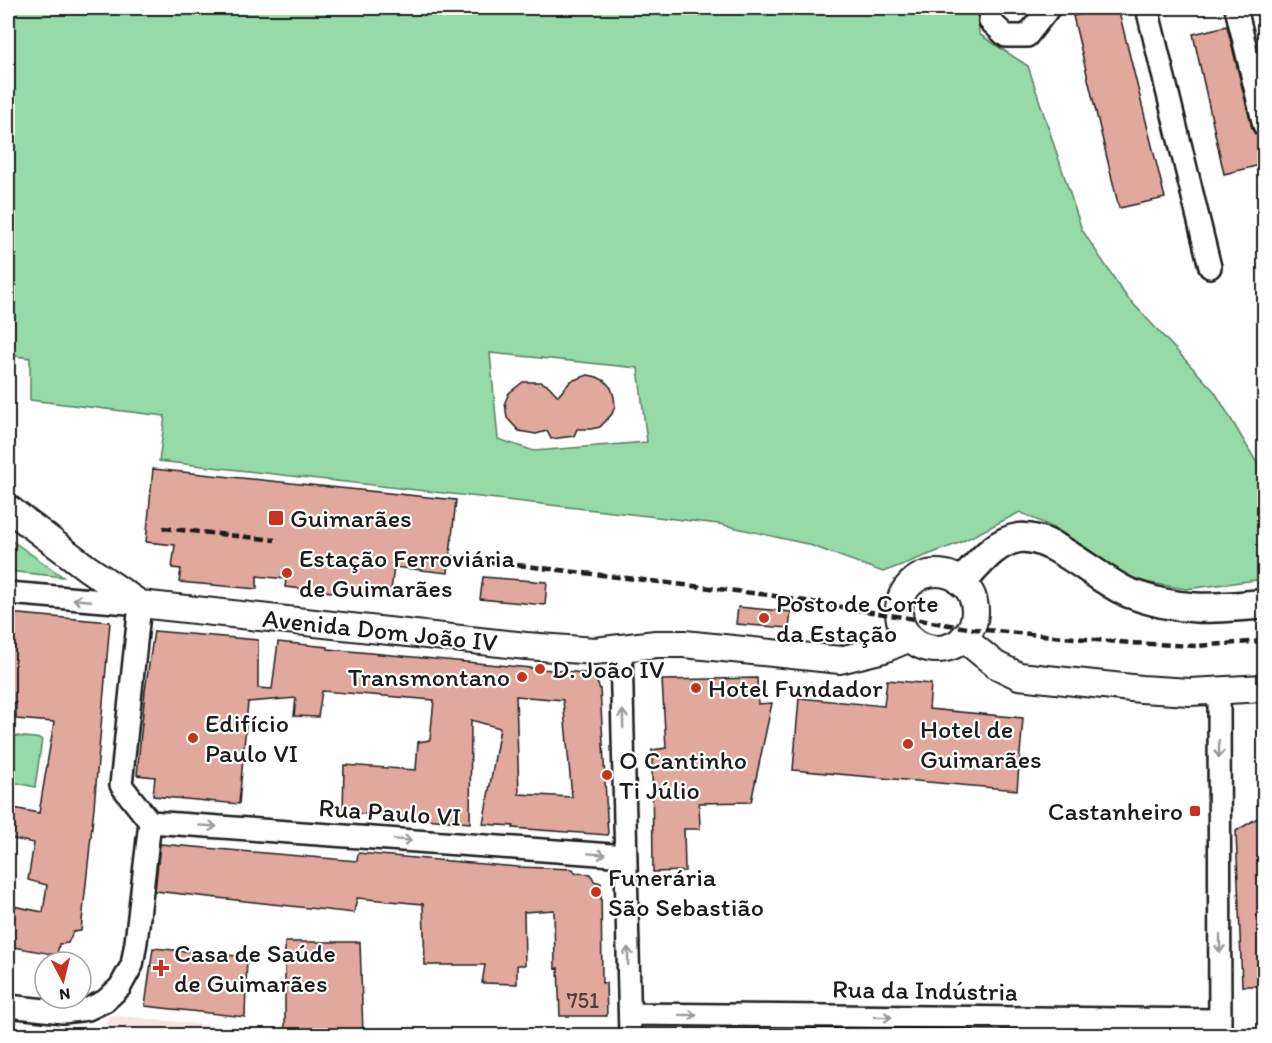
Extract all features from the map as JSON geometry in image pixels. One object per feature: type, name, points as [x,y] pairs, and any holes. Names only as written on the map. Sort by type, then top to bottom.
[{"type":"main road","points":[[962,582],[999,546],[1019,538],[1044,542],[1127,592],[1178,607],[1219,609],[1264,604]]},
{"type":"street","points":[[992,8],[990,21],[1006,36],[1027,36],[1049,8]]},
{"type":"street","points":[[1147,8],[1210,267]]},
{"type":"street","points":[[1236,8],[1264,125]]},
{"type":"street","name":"Avenida Dom João IV","points":[[8,508],[87,568],[140,604]]},
{"type":"street","points":[[940,573],[962,582],[975,605],[974,620],[963,639],[951,646],[936,649],[919,645],[910,638],[905,631],[899,612],[901,599],[908,586],[925,575],[940,573]]},
{"type":"street","name":"Avenida Dom João IV","points":[[8,593],[140,604],[526,646],[595,651],[656,644],[684,644],[840,660],[884,650],[910,638]]},
{"type":"street","points":[[8,1006],[63,1012],[88,1009],[105,1001],[120,987],[132,965],[150,822],[122,785],[140,604]]},
{"type":"street","points":[[963,639],[996,665],[1019,676],[1190,692],[1264,688]]},
{"type":"street","points":[[621,649],[630,1025]]},
{"type":"street","points":[[1219,690],[1220,1028]]},
{"type":"street","name":"Rua Paulo VI","points":[[150,822],[626,856]]},
{"type":"street","name":"Rua da Indústria","points":[[630,1025],[1220,1028]]},
{"type":"shaded area","points":[[110,1015],[228,1027],[230,1035],[103,1036]]},
{"type":"green space","points":[[8,8],[978,8],[979,34],[1028,66],[1082,230],[1126,296],[1215,392],[1257,463],[1264,486],[1264,579],[1186,589],[1126,579],[1060,531],[1020,512],[959,543],[883,572],[807,544],[719,524],[159,461],[165,416],[30,400],[30,358],[8,355]],"holes":[[[490,353],[638,368],[647,442],[534,451],[498,439]]]},
{"type":"green space","points":[[8,538],[63,577],[8,571]]},
{"type":"green space","points":[[8,735],[42,739],[35,787],[8,781]]},
{"type":"building","points":[[1118,8],[1165,198],[1119,208],[1073,16]]},
{"type":"building","points":[[1227,26],[1252,128],[1255,134],[1261,137],[1264,164],[1224,174],[1193,34]]},
{"type":"building","points":[[588,375],[605,381],[614,397],[615,406],[612,414],[600,427],[577,429],[574,436],[551,439],[547,431],[536,434],[519,431],[507,418],[505,402],[509,393],[523,382],[541,382],[549,386],[558,396],[571,381]]},
{"type":"building","points":[[153,469],[456,500],[448,573],[394,567],[390,598],[285,587],[286,579],[257,576],[257,589],[179,582],[181,569],[172,568],[175,545],[146,542]]},
{"type":"building","points":[[483,577],[547,582],[545,605],[480,599]]},
{"type":"building","name":"Posto de Corte da Estação","points":[[738,607],[791,612],[789,628],[736,624]]},
{"type":"building","points":[[8,613],[110,622],[81,931],[73,932],[68,943],[59,944],[58,950],[33,951],[8,946],[8,905],[43,912],[47,885],[28,880],[34,843],[8,838],[8,807],[39,813],[54,722],[16,719],[16,703],[8,702]]},
{"type":"building","points":[[154,631],[258,640],[258,688],[272,689],[278,642],[328,647],[328,649],[585,673],[596,680],[600,689],[608,835],[483,824],[500,728],[471,720],[470,823],[343,812],[344,765],[416,770],[418,742],[430,740],[434,700],[322,691],[318,717],[294,716],[296,698],[248,702],[239,804],[153,796],[155,777],[137,775],[145,691]],"holes":[[[516,696],[563,700],[572,797],[519,794]]]},
{"type":"building","name":"Hotel Fundador","points":[[757,678],[758,704],[772,703],[751,802],[699,803],[700,829],[684,829],[685,871],[653,872],[652,750],[666,748],[662,680]]},
{"type":"building","name":"Hotel de Guimarães","points":[[887,680],[931,684],[929,709],[1023,718],[1017,790],[793,770],[799,698],[884,706]]},
{"type":"building","points":[[1264,814],[1264,986],[1242,986],[1236,831]]},
{"type":"building","points":[[160,844],[357,861],[358,853],[518,867],[573,869],[575,873],[591,874],[594,881],[601,883],[602,983],[606,983],[607,1016],[560,1016],[558,968],[555,969],[554,910],[524,912],[525,965],[517,965],[517,984],[482,983],[485,965],[425,965],[423,904],[357,898],[354,913],[155,891]]},
{"type":"building","points":[[285,942],[360,942],[363,1035],[285,1035]]},
{"type":"building","points":[[153,948],[247,957],[245,1017],[145,1006]]},
{"type":"railway","points":[[163,528],[275,540]]},
{"type":"railway","points":[[450,557],[769,595],[974,629],[1130,643],[1196,646],[1264,641]]},
{"type":"place","name":"Guimarães","points":[[276,518]]},
{"type":"place","name":"Estação Ferroviária de Guimarães","points":[[287,573]]},
{"type":"place","name":"Posto de Corte da Estação","points":[[764,618]]},
{"type":"place","name":"D. João IV","points":[[540,669]]},
{"type":"place","name":"Transmontano","points":[[522,677]]},
{"type":"place","name":"Hotel Fundador","points":[[696,688]]},
{"type":"place","name":"Edifício Paulo VI","points":[[193,738]]},
{"type":"place","name":"Hotel de Guimarães","points":[[908,744]]},
{"type":"place","name":"O Cantinho Ti Júlio","points":[[607,775]]},
{"type":"place","name":"Castanheiro","points":[[1195,811]]},
{"type":"place","name":"Funerária São Sebastião","points":[[596,892]]},
{"type":"place","name":"Casa de Saúde de Guimarães","points":[[161,968]]}]
